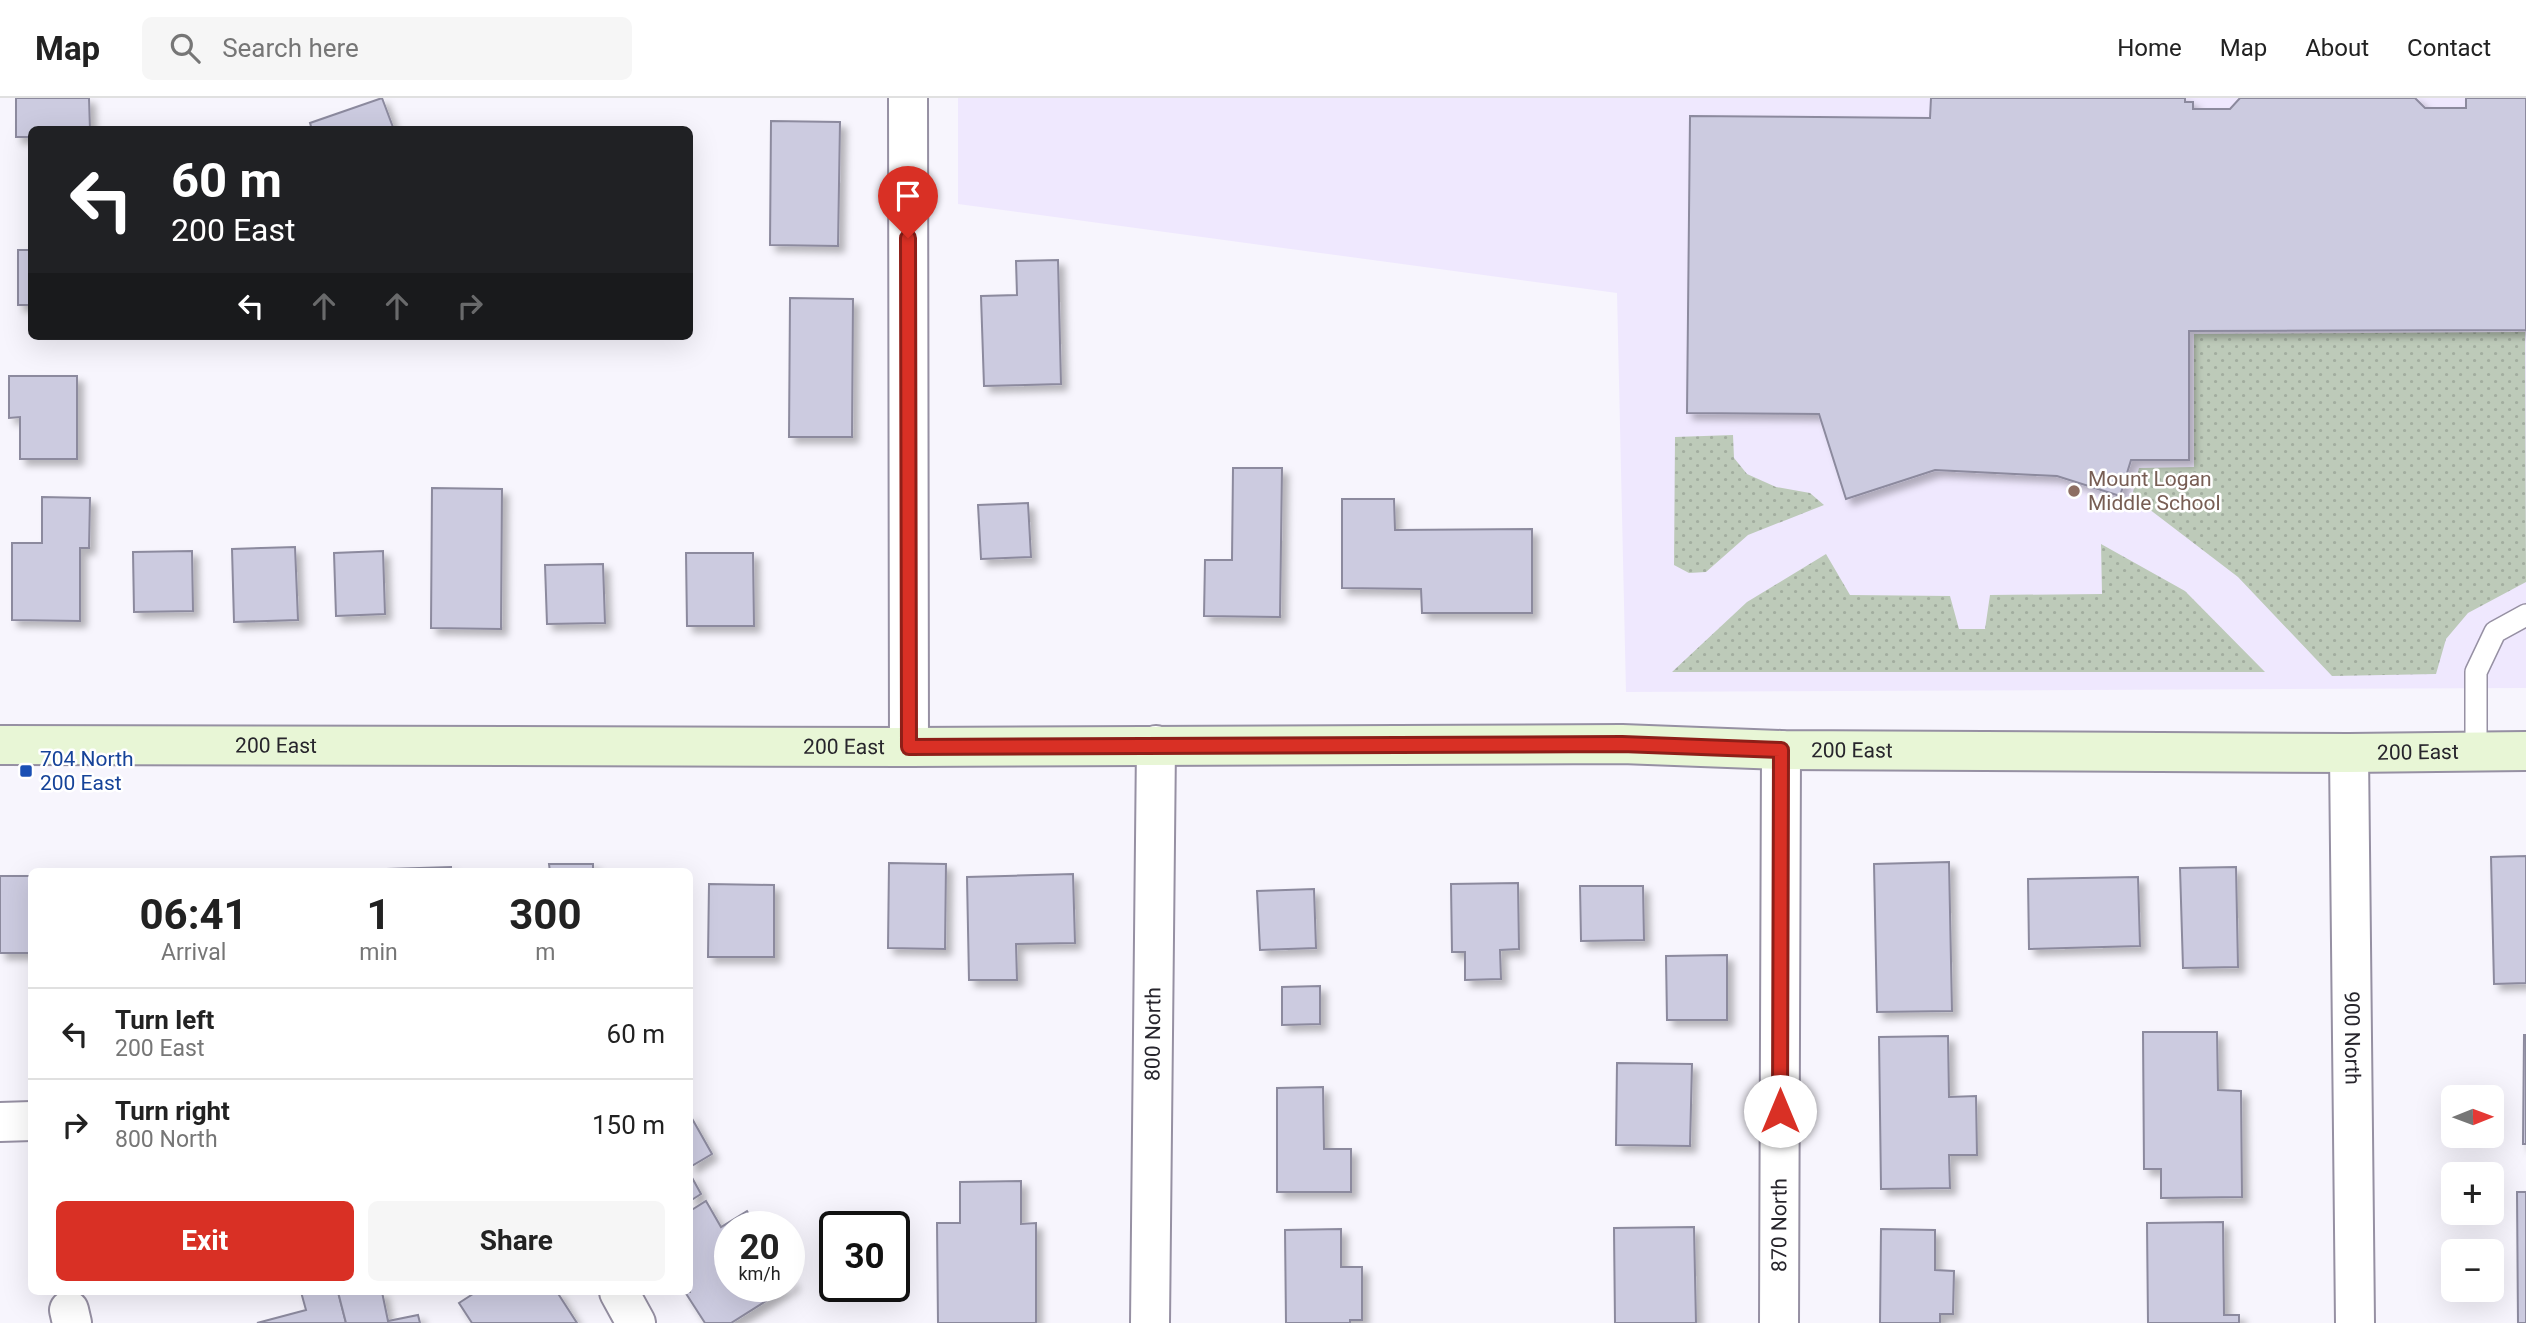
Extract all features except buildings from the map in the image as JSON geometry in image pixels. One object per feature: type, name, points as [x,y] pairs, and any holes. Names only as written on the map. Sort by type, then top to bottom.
[{"type":"main road","name":"200 East","points":[[0,745],[909,747],[1622,744],[1781,750],[2349,753],[2526,751]]},
{"type":"street","points":[[908,98],[909,747]]},
{"type":"street","name":"800 North","points":[[1150,1323],[1156,745]]},
{"type":"street","name":"870 North","points":[[1779,1323],[1781,750]]},
{"type":"street","name":"900 North","points":[[2349,753],[2355,1323]]},
{"type":"street","points":[[0,1122],[28,1121]]},
{"type":"street","points":[[621,1295],[636,1323]]},
{"type":"lane","points":[[2476,751],[2476,672],[2495,632],[2526,615]]},
{"type":"shaded area","name":"Mount Logan Middle School","points":[[958,98],[2526,98],[2526,688],[1626,692],[1617,293],[958,204]]},
{"type":"green space","points":[[2525,332],[2526,582],[2468,613],[2446,639],[2436,674],[2332,676],[2238,577],[2132,496],[2139,468],[2194,467],[2194,334]]},
{"type":"green space","points":[[1733,435],[1734,458],[1747,474],[1776,487],[1810,493],[1824,505],[1748,535],[1706,572],[1689,573],[1674,565],[1675,437]]},
{"type":"green space","points":[[2101,544],[2185,591],[2265,672],[1672,672],[1747,602],[1826,554],[1850,595],[1950,596],[1959,629],[1985,629],[1990,595],[2102,594]]},
{"type":"place","name":"Mount Logan Middle School","points":[[2074,491]]},
{"type":"place","name":"704 North 200 East","points":[[26,771]]},
{"type":"route","points":[[908,238],[909,747],[1622,744],[1781,750],[1780,1111]]}]
